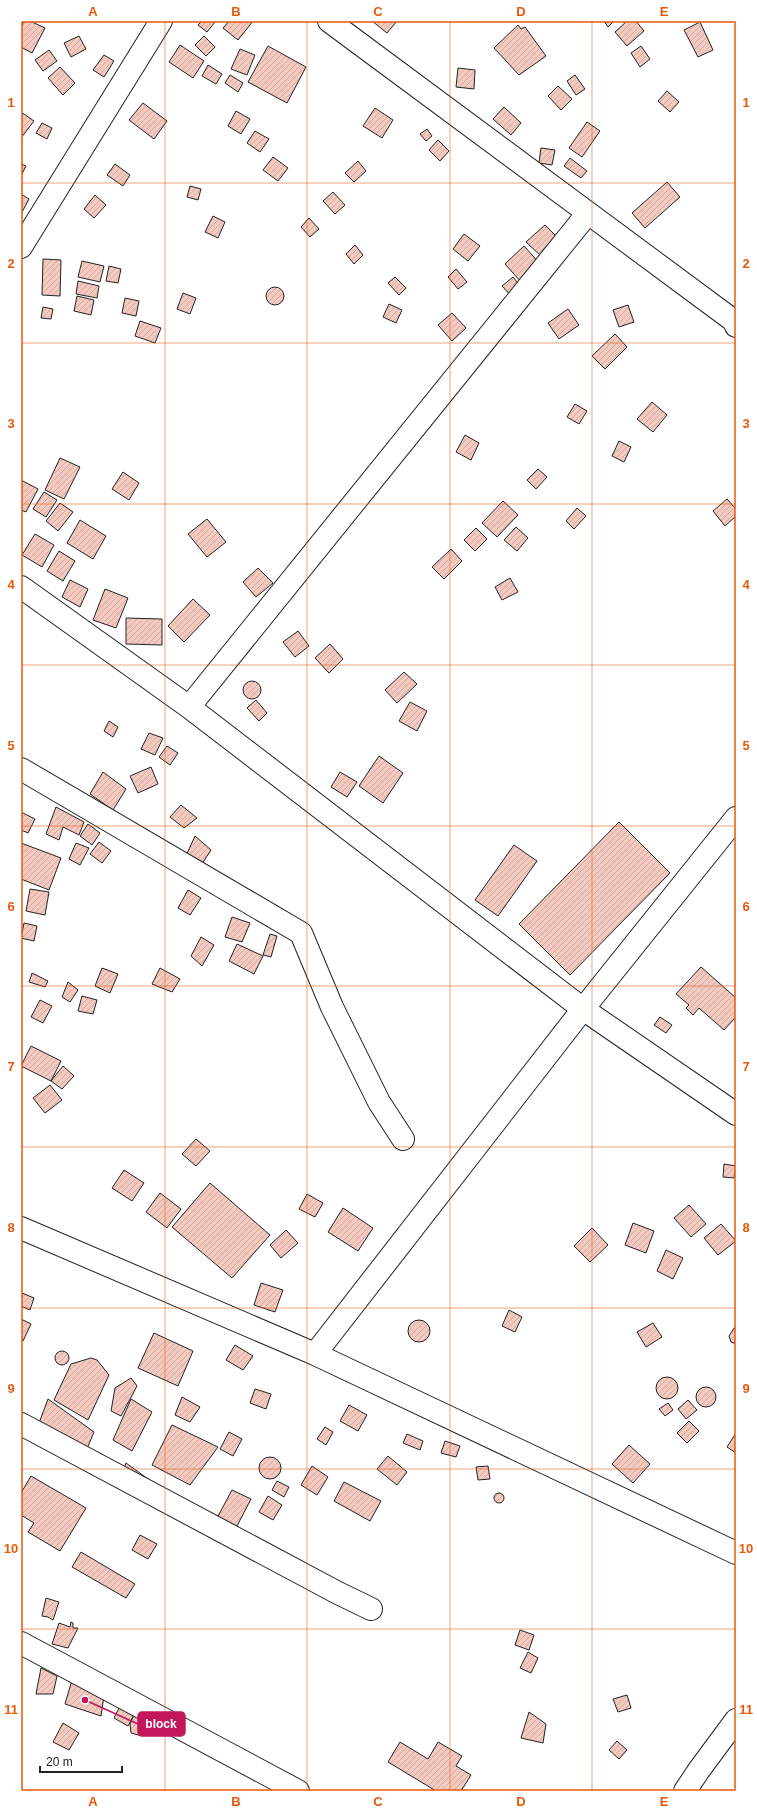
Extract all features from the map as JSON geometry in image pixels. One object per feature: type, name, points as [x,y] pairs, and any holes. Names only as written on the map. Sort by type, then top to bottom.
[{"type":"street","points":[[21,247],[161,21]]},
{"type":"street","points":[[329,21],[734,321],[736,326]]},
{"type":"street","points":[[189,707],[588,213]]},
{"type":"street","points":[[21,587],[189,707],[583,1009],[736,1114]]},
{"type":"street","points":[[21,769],[301,933],[332,1007],[379,1102],[403,1139]]},
{"type":"street","points":[[314,1354],[583,1009],[736,818]]},
{"type":"street","points":[[21,1228],[314,1354],[736,1553]]},
{"type":"street","points":[[21,1424],[338,1594],[371,1609]]},
{"type":"street","points":[[21,1643],[298,1791]]},
{"type":"street","points":[[685,1791],[698,1770],[736,1720]]},
{"type":"building","points":[[24,21],[30,21],[45,28],[32,53],[21,47],[21,27]]},
{"type":"building","points":[[202,21],[215,22],[207,32],[198,25]]},
{"type":"building","points":[[229,21],[253,21],[238,40],[223,28]]},
{"type":"building","points":[[372,21],[397,21],[387,33]]},
{"type":"building","points":[[604,21],[614,21],[608,27]]},
{"type":"building","points":[[627,21],[636,21],[644,31],[627,46],[615,32]]},
{"type":"building","points":[[700,22],[713,50],[698,57],[684,30]]},
{"type":"building","points":[[518,25],[521,29],[525,27],[546,56],[519,75],[494,48]]},
{"type":"building","points":[[79,36],[86,49],[71,57],[64,43]]},
{"type":"building","points":[[204,36],[215,47],[206,56],[195,45]]},
{"type":"building","points":[[180,45],[204,61],[193,78],[169,62]]},
{"type":"building","points":[[268,46],[306,67],[287,103],[248,82]]},
{"type":"building","points":[[641,46],[650,59],[640,67],[631,53]]},
{"type":"building","points":[[240,49],[255,55],[247,75],[231,69]]},
{"type":"building","points":[[49,50],[57,61],[43,71],[35,60]]},
{"type":"building","points":[[104,55],[114,61],[104,77],[93,70]]},
{"type":"building","points":[[208,65],[222,74],[216,84],[202,76]]},
{"type":"building","points":[[60,67],[75,83],[63,95],[48,78]]},
{"type":"building","points":[[458,68],[475,70],[474,89],[456,87]]},
{"type":"building","points":[[230,75],[243,83],[238,92],[225,83]]},
{"type":"building","points":[[575,75],[585,89],[576,95],[567,81]]},
{"type":"building","points":[[558,86],[572,99],[561,110],[548,96]]},
{"type":"building","points":[[667,91],[679,102],[670,112],[658,101]]},
{"type":"building","points":[[143,103],[167,121],[154,139],[129,120]]},
{"type":"building","points":[[504,107],[521,123],[511,135],[493,119]]},
{"type":"building","points":[[375,108],[393,120],[382,138],[363,126]]},
{"type":"building","points":[[236,111],[250,119],[241,134],[228,126]]},
{"type":"building","points":[[21,112],[34,121],[21,138]]},
{"type":"building","points":[[587,122],[600,131],[582,157],[569,148]]},
{"type":"building","points":[[42,123],[52,128],[47,139],[36,133]]},
{"type":"building","points":[[427,129],[432,136],[426,141],[420,134]]},
{"type":"building","points":[[255,131],[269,139],[260,152],[247,143]]},
{"type":"building","points":[[438,140],[449,151],[440,161],[429,150]]},
{"type":"building","points":[[541,148],[555,150],[552,165],[539,163]]},
{"type":"building","points":[[273,157],[288,168],[278,181],[263,170]]},
{"type":"building","points":[[570,158],[587,171],[581,178],[564,166]]},
{"type":"building","points":[[358,161],[366,171],[354,182],[345,173]]},
{"type":"building","points":[[21,164],[26,166],[21,176]]},
{"type":"building","points":[[115,164],[130,175],[123,186],[107,175]]},
{"type":"building","points":[[667,182],[680,197],[645,228],[632,213]]},
{"type":"building","points":[[190,186],[201,189],[198,200],[187,197]]},
{"type":"building","points":[[333,192],[345,205],[335,214],[323,201]]},
{"type":"building","points":[[21,194],[29,199],[21,214]]},
{"type":"building","points":[[95,195],[106,205],[94,218],[84,209]]},
{"type":"building","points":[[213,216],[225,222],[218,238],[205,232]]},
{"type":"building","points":[[309,218],[319,229],[310,237],[301,227]]},
{"type":"building","points":[[545,225],[560,240],[543,258],[526,242]]},
{"type":"building","points":[[464,234],[480,246],[468,261],[453,249]]},
{"type":"building","points":[[355,245],[363,255],[354,264],[346,254]]},
{"type":"building","points":[[524,246],[542,266],[522,283],[505,264]]},
{"type":"building","points":[[43,259],[61,260],[60,296],[42,295]]},
{"type":"building","points":[[82,261],[104,266],[100,282],[78,277]]},
{"type":"building","points":[[109,266],[121,269],[118,283],[106,281]]},
{"type":"building","points":[[456,269],[467,282],[458,289],[448,277]]},
{"type":"building","points":[[395,277],[406,288],[399,295],[388,283]]},
{"type":"building","points":[[513,277],[523,289],[513,298],[502,286]]},
{"type":"building","points":[[78,281],[99,286],[97,298],[76,294]]},
{"type":"building","points":[[275,287],[281,290],[284,296],[281,302],[275,305],[269,302],[266,296],[269,290]]},
{"type":"building","points":[[183,293],[196,298],[190,314],[177,309]]},
{"type":"building","points":[[77,296],[94,300],[91,315],[74,311]]},
{"type":"building","points":[[125,298],[139,301],[136,316],[122,313]]},
{"type":"building","points":[[389,304],[402,310],[396,323],[383,317]]},
{"type":"building","points":[[628,305],[634,322],[619,327],[613,310]]},
{"type":"building","points":[[43,307],[53,309],[51,319],[41,318]]},
{"type":"building","points":[[568,309],[579,325],[559,339],[548,323]]},
{"type":"building","points":[[452,313],[466,328],[452,341],[438,325]]},
{"type":"building","points":[[140,321],[161,328],[155,343],[135,336]]},
{"type":"building","points":[[615,334],[627,347],[605,369],[592,356]]},
{"type":"building","points":[[652,402],[667,415],[653,432],[637,419]]},
{"type":"building","points":[[575,404],[587,411],[579,424],[567,417]]},
{"type":"building","points":[[465,435],[479,443],[471,460],[456,452]]},
{"type":"building","points":[[619,441],[631,447],[624,462],[612,456]]},
{"type":"building","points":[[60,458],[80,467],[64,499],[45,490]]},
{"type":"building","points":[[538,469],[547,477],[536,489],[527,480]]},
{"type":"building","points":[[123,472],[139,483],[129,500],[112,489]]},
{"type":"building","points":[[21,480],[38,489],[26,512],[21,510]]},
{"type":"building","points":[[44,492],[57,500],[46,517],[33,509]]},
{"type":"building","points":[[727,499],[736,509],[736,516],[725,526],[713,511]]},
{"type":"building","points":[[503,501],[518,515],[497,537],[482,523]]},
{"type":"building","points":[[60,503],[73,512],[58,531],[46,521]]},
{"type":"building","points":[[577,508],[586,516],[574,529],[566,521]]},
{"type":"building","points":[[207,519],[226,542],[207,557],[188,534]]},
{"type":"building","points":[[80,520],[106,536],[93,559],[67,543]]},
{"type":"building","points":[[516,527],[528,538],[517,551],[504,540]]},
{"type":"building","points":[[476,528],[487,539],[475,551],[464,540]]},
{"type":"building","points":[[35,534],[54,545],[42,567],[22,555]]},
{"type":"building","points":[[451,549],[462,561],[444,579],[432,567]]},
{"type":"building","points":[[59,551],[75,561],[63,581],[47,571]]},
{"type":"building","points":[[258,568],[273,583],[256,597],[243,582]]},
{"type":"building","points":[[510,578],[518,592],[502,600],[495,587]]},
{"type":"building","points":[[70,580],[88,589],[80,607],[62,597]]},
{"type":"building","points":[[105,589],[128,598],[116,628],[93,620]]},
{"type":"building","points":[[193,599],[210,615],[184,642],[168,626]]},
{"type":"building","points":[[126,618],[162,619],[162,645],[126,644]]},
{"type":"building","points":[[298,631],[309,646],[295,657],[283,642]]},
{"type":"building","points":[[330,644],[343,659],[329,673],[315,658]]},
{"type":"building","points":[[404,672],[417,684],[397,703],[385,690]]},
{"type":"building","points":[[248,681],[256,681],[261,686],[259,697],[256,699],[248,699],[243,694],[243,686]]},
{"type":"building","points":[[256,700],[267,713],[259,721],[247,708]]},
{"type":"building","points":[[410,702],[427,711],[417,731],[399,721]]},
{"type":"building","points":[[109,721],[118,727],[113,737],[104,731]]},
{"type":"building","points":[[149,733],[163,738],[155,755],[141,749]]},
{"type":"building","points":[[167,746],[178,753],[170,765],[159,757]]},
{"type":"building","points":[[379,756],[403,773],[383,803],[359,786]]},
{"type":"building","points":[[151,767],[158,784],[138,793],[130,776]]},
{"type":"building","points":[[103,772],[126,789],[113,810],[90,794]]},
{"type":"building","points":[[340,772],[357,782],[347,797],[331,787]]},
{"type":"building","points":[[181,805],[197,818],[184,828],[170,817]]},
{"type":"building","points":[[56,807],[84,822],[79,835],[63,827],[59,840],[46,834]]},
{"type":"building","points":[[21,812],[35,819],[28,833],[21,830]]},
{"type":"building","points":[[619,822],[670,873],[570,975],[519,924]]},
{"type":"building","points":[[88,824],[100,833],[92,845],[80,836]]},
{"type":"building","points":[[195,836],[211,850],[200,867],[185,858]]},
{"type":"building","points":[[99,842],[111,851],[102,863],[90,854]]},
{"type":"building","points":[[21,843],[61,858],[49,890],[21,879]]},
{"type":"building","points":[[76,843],[89,848],[80,865],[69,859]]},
{"type":"building","points":[[514,845],[537,861],[498,916],[475,900]]},
{"type":"building","points":[[30,889],[49,892],[45,915],[26,911]]},
{"type":"building","points":[[188,890],[201,898],[190,915],[178,908]]},
{"type":"building","points":[[232,917],[250,923],[242,942],[225,937]]},
{"type":"building","points":[[24,923],[37,926],[34,941],[21,938]]},
{"type":"building","points":[[270,934],[277,936],[271,957],[263,955]]},
{"type":"building","points":[[201,937],[214,945],[202,966],[191,956]]},
{"type":"building","points":[[237,944],[263,956],[254,974],[229,961]]},
{"type":"building","points":[[701,967],[736,998],[736,1017],[724,1030],[699,1008],[693,1015],[686,1008],[689,1005],[676,994]]},
{"type":"building","points":[[102,968],[118,974],[110,993],[95,986]]},
{"type":"building","points":[[160,968],[180,979],[172,992],[152,984]]},
{"type":"building","points":[[32,973],[48,981],[45,987],[29,982]]},
{"type":"building","points":[[68,982],[78,990],[70,1002],[62,997]]},
{"type":"building","points":[[82,996],[97,1000],[93,1014],[78,1011]]},
{"type":"building","points":[[40,1000],[52,1006],[43,1023],[31,1017]]},
{"type":"building","points":[[660,1017],[672,1025],[666,1033],[654,1025]]},
{"type":"building","points":[[31,1046],[61,1061],[51,1081],[21,1066]]},
{"type":"building","points":[[63,1066],[74,1076],[62,1089],[51,1081]]},
{"type":"building","points":[[50,1085],[62,1100],[45,1113],[33,1098]]},
{"type":"building","points":[[196,1139],[210,1151],[196,1166],[182,1154]]},
{"type":"building","points":[[724,1164],[736,1166],[734,1178],[723,1177]]},
{"type":"building","points":[[124,1170],[144,1183],[132,1201],[112,1188]]},
{"type":"building","points":[[210,1183],[270,1235],[232,1278],[172,1227]]},
{"type":"building","points":[[160,1193],[181,1209],[167,1228],[146,1212]]},
{"type":"building","points":[[307,1194],[323,1203],[315,1217],[299,1209]]},
{"type":"building","points":[[689,1205],[706,1224],[691,1237],[674,1218]]},
{"type":"building","points":[[343,1208],[373,1228],[358,1251],[328,1232]]},
{"type":"building","points":[[633,1223],[654,1231],[646,1253],[625,1245]]},
{"type":"building","points":[[721,1224],[736,1241],[718,1255],[704,1238]]},
{"type":"building","points":[[592,1228],[608,1245],[590,1262],[574,1246]]},
{"type":"building","points":[[286,1230],[298,1243],[281,1258],[270,1245]]},
{"type":"building","points":[[666,1250],[683,1258],[673,1279],[657,1271]]},
{"type":"building","points":[[261,1283],[283,1290],[275,1312],[254,1305]]},
{"type":"building","points":[[22,1293],[34,1298],[30,1310],[21,1306]]},
{"type":"building","points":[[509,1310],[522,1317],[515,1332],[502,1326]]},
{"type":"building","points":[[21,1319],[31,1324],[23,1341],[21,1340]]},
{"type":"building","points":[[419,1320],[427,1323],[430,1331],[427,1339],[419,1342],[411,1339],[408,1331],[411,1323]]},
{"type":"building","points":[[653,1323],[662,1337],[646,1347],[637,1332]]},
{"type":"building","points":[[734,1328],[736,1328],[736,1344],[731,1342],[729,1336]]},
{"type":"building","points":[[154,1333],[193,1351],[178,1386],[138,1368]]},
{"type":"building","points":[[235,1345],[253,1356],[243,1370],[226,1360]]},
{"type":"building","points":[[59,1351],[65,1351],[69,1355],[69,1361],[65,1365],[59,1365],[55,1361],[55,1355]]},
{"type":"building","points":[[91,1358],[97,1360],[109,1375],[88,1420],[54,1400],[71,1364]]},
{"type":"building","points":[[667,1377],[675,1380],[678,1388],[675,1396],[667,1399],[659,1396],[656,1388],[659,1380]]},
{"type":"building","points":[[131,1378],[137,1386],[121,1416],[111,1411],[115,1388]]},
{"type":"building","points":[[706,1387],[713,1390],[716,1397],[713,1404],[706,1407],[699,1404],[696,1397],[699,1390]]},
{"type":"building","points":[[255,1389],[271,1394],[266,1409],[250,1403]]},
{"type":"building","points":[[182,1397],[200,1407],[190,1422],[175,1415]]},
{"type":"building","points":[[48,1399],[94,1432],[84,1456],[36,1431]]},
{"type":"building","points":[[131,1399],[152,1412],[132,1451],[113,1440]]},
{"type":"building","points":[[688,1400],[697,1410],[686,1419],[678,1409]]},
{"type":"building","points":[[668,1403],[673,1410],[665,1416],[659,1409]]},
{"type":"building","points":[[349,1405],[367,1415],[358,1431],[340,1421]]},
{"type":"building","points":[[689,1421],[699,1431],[687,1443],[677,1433]]},
{"type":"building","points":[[172,1425],[218,1447],[190,1485],[152,1465]]},
{"type":"building","points":[[325,1427],[333,1432],[326,1445],[317,1439]]},
{"type":"building","points":[[229,1432],[242,1439],[233,1456],[220,1449]]},
{"type":"building","points":[[736,1433],[736,1453],[727,1447]]},
{"type":"building","points":[[407,1434],[423,1441],[420,1450],[403,1443]]},
{"type":"building","points":[[445,1441],[460,1446],[456,1457],[441,1453]]},
{"type":"building","points":[[629,1445],[650,1464],[633,1483],[612,1464]]},
{"type":"building","points":[[388,1456],[407,1472],[397,1485],[377,1469]]},
{"type":"building","points":[[270,1457],[278,1460],[281,1468],[278,1476],[270,1479],[262,1476],[259,1468],[262,1460]]},
{"type":"building","points":[[126,1463],[155,1484],[121,1477]]},
{"type":"building","points":[[312,1466],[328,1477],[317,1495],[301,1485]]},
{"type":"building","points":[[488,1466],[490,1479],[478,1480],[476,1467]]},
{"type":"building","points":[[31,1476],[86,1508],[60,1551],[28,1532],[34,1523],[21,1515],[21,1493]]},
{"type":"building","points":[[277,1481],[289,1487],[284,1497],[272,1490]]},
{"type":"building","points":[[344,1482],[381,1501],[370,1521],[334,1501]]},
{"type":"building","points":[[232,1490],[251,1499],[236,1528],[217,1518]]},
{"type":"building","points":[[497,1493],[501,1493],[503,1494],[503,1502],[497,1503],[494,1500],[494,1496]]},
{"type":"building","points":[[268,1496],[282,1505],[273,1520],[259,1512]]},
{"type":"building","points":[[140,1535],[157,1544],[148,1559],[132,1550]]},
{"type":"building","points":[[81,1552],[135,1584],[126,1598],[72,1567]]},
{"type":"building","points":[[46,1598],[59,1602],[53,1620],[42,1616]]},
{"type":"building","points":[[71,1622],[73,1623],[73,1628],[78,1628],[68,1648],[52,1644],[59,1623],[70,1627]]},
{"type":"building","points":[[520,1630],[534,1635],[529,1650],[515,1645]]},
{"type":"building","points":[[528,1652],[538,1658],[531,1673],[520,1668]]},
{"type":"building","points":[[41,1668],[57,1676],[53,1694],[36,1694]]},
{"type":"building","points":[[72,1680],[104,1696],[101,1716],[65,1704]]},
{"type":"building","points":[[627,1695],[631,1708],[618,1712],[613,1699]]},
{"type":"building","points":[[120,1706],[134,1715],[128,1726],[114,1718]]},
{"type":"building","points":[[529,1712],[546,1724],[543,1743],[521,1738]]},
{"type":"building","points":[[134,1715],[154,1725],[142,1736],[131,1733],[130,1724]]},
{"type":"building","points":[[63,1723],[79,1733],[69,1750],[53,1742]]},
{"type":"building","points":[[617,1741],[627,1750],[619,1759],[609,1750]]},
{"type":"building","points":[[400,1742],[428,1759],[438,1742],[462,1756],[456,1766],[471,1775],[461,1791],[436,1791],[388,1762]]},
{"type":"place","name":"block","points":[[85,1700]]}]
